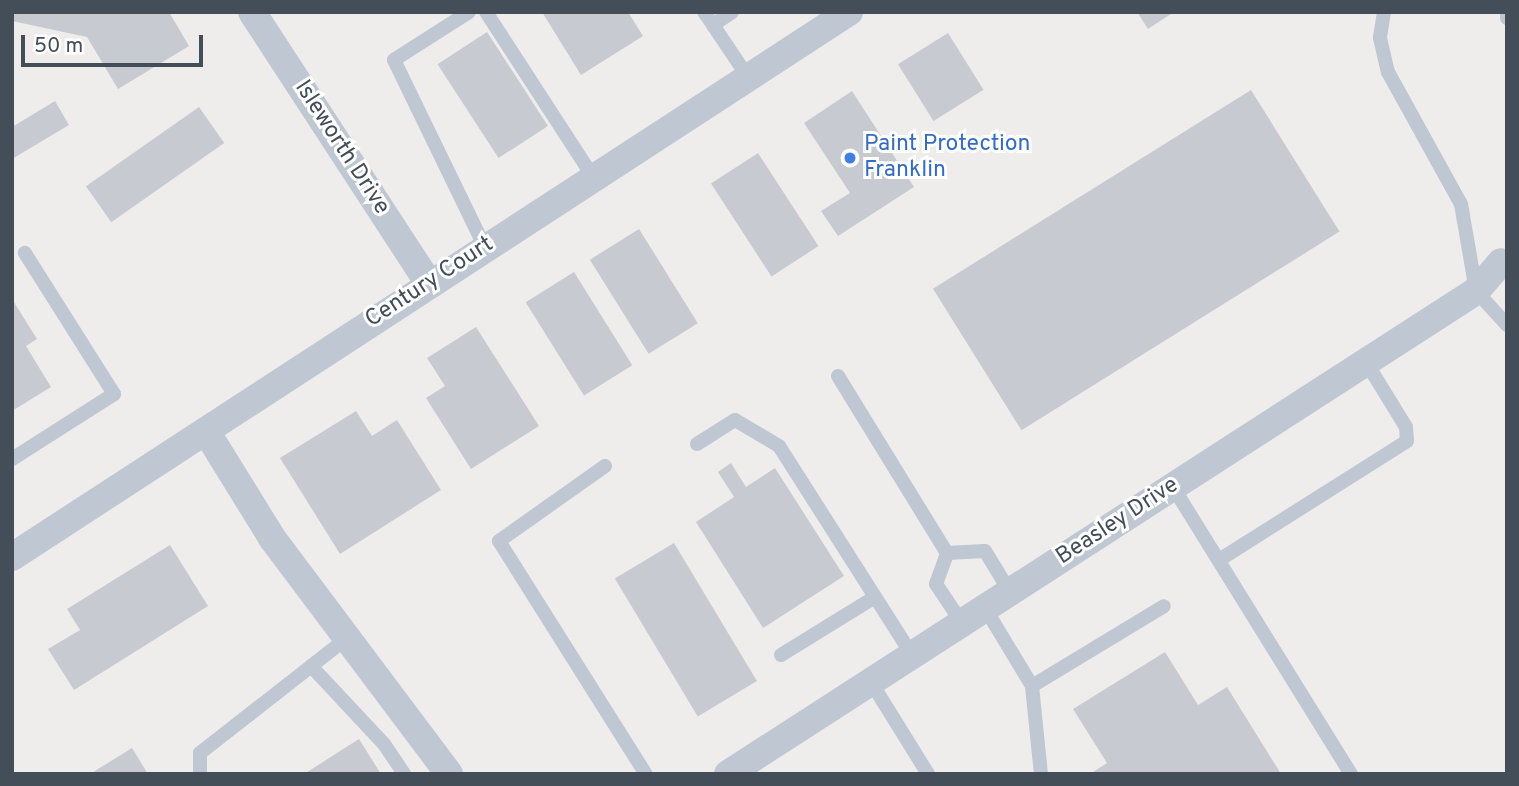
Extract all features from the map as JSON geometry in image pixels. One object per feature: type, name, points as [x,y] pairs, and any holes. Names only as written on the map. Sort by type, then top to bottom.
[{"type":"street","name":"Isleworth Drive","points":[[252,12],[429,284]]},
{"type":"street","name":"Century Court","points":[[12,557],[849,12]]},
{"type":"street","name":"Beasley Drive","points":[[728,774],[1476,291],[1504,258]]},
{"type":"street","points":[[206,431],[272,538],[450,774]]},
{"type":"lane","points":[[469,12],[394,60],[485,247]]},
{"type":"lane","points":[[486,12],[593,177]]},
{"type":"lane","points":[[732,12],[708,19],[748,77]]},
{"type":"lane","points":[[1384,12],[1380,38],[1388,72],[1461,204],[1476,291],[1507,325]]},
{"type":"lane","points":[[12,459],[114,394],[25,253]]},
{"type":"lane","points":[[1219,560],[1407,441],[1406,427],[1366,362]]},
{"type":"lane","points":[[838,376],[947,553]]},
{"type":"lane","points":[[697,444],[735,420],[779,446],[912,655]]},
{"type":"lane","points":[[605,466],[499,541],[646,774]]},
{"type":"lane","points":[[1173,487],[1351,774]]},
{"type":"lane","points":[[947,553],[985,551],[1010,592]]},
{"type":"lane","points":[[947,553],[936,584],[974,615],[1032,686],[1041,774]]},
{"type":"lane","points":[[781,655],[875,597]]},
{"type":"lane","points":[[1032,686],[1164,606]]},
{"type":"lane","points":[[200,774],[200,753],[346,639]]},
{"type":"lane","points":[[311,666],[384,744],[404,774]]},
{"type":"lane","points":[[871,682],[928,774]]},
{"type":"building","points":[[12,12],[169,12],[189,46],[118,89],[87,37],[12,21]]},
{"type":"building","points":[[542,12],[628,12],[643,36],[581,75]]},
{"type":"building","points":[[1137,12],[1174,12],[1148,29]]},
{"type":"building","points":[[487,32],[548,126],[499,158],[438,64]]},
{"type":"building","points":[[948,33],[984,90],[933,121],[898,64]]},
{"type":"building","points":[[1251,90],[1339,232],[1021,430],[933,289]]},
{"type":"building","points":[[852,91],[914,187],[838,236],[821,211],[850,193],[804,123]]},
{"type":"building","points":[[55,101],[69,125],[12,159],[12,127]]},
{"type":"building","points":[[199,107],[224,143],[111,222],[86,186]]},
{"type":"building","points":[[758,153],[818,246],[771,277],[711,183]]},
{"type":"building","points":[[639,229],[698,323],[649,354],[590,260]]},
{"type":"building","points":[[574,272],[632,365],[584,395],[526,302]]},
{"type":"building","points":[[12,299],[37,339],[26,346],[51,387],[12,411]]},
{"type":"building","points":[[476,327],[539,426],[471,469],[426,398],[445,386],[427,358]]},
{"type":"building","points":[[356,411],[372,436],[397,420],[441,490],[340,554],[280,458]]},
{"type":"building","points":[[731,463],[746,487],[775,468],[844,576],[763,628],[696,522],[734,497],[718,472]]},
{"type":"building","points":[[674,543],[757,681],[698,717],[615,579]]},
{"type":"building","points":[[170,545],[208,606],[74,690],[48,649],[80,630],[67,609]]},
{"type":"building","points":[[1165,652],[1198,705],[1227,687],[1281,774],[1090,774],[1107,763],[1073,709]]},
{"type":"building","points":[[359,739],[381,774],[304,774]]},
{"type":"building","points":[[132,748],[148,774],[90,774]]},
{"type":"place","name":"Paint Protection Franklin","points":[[850,158]]}]
